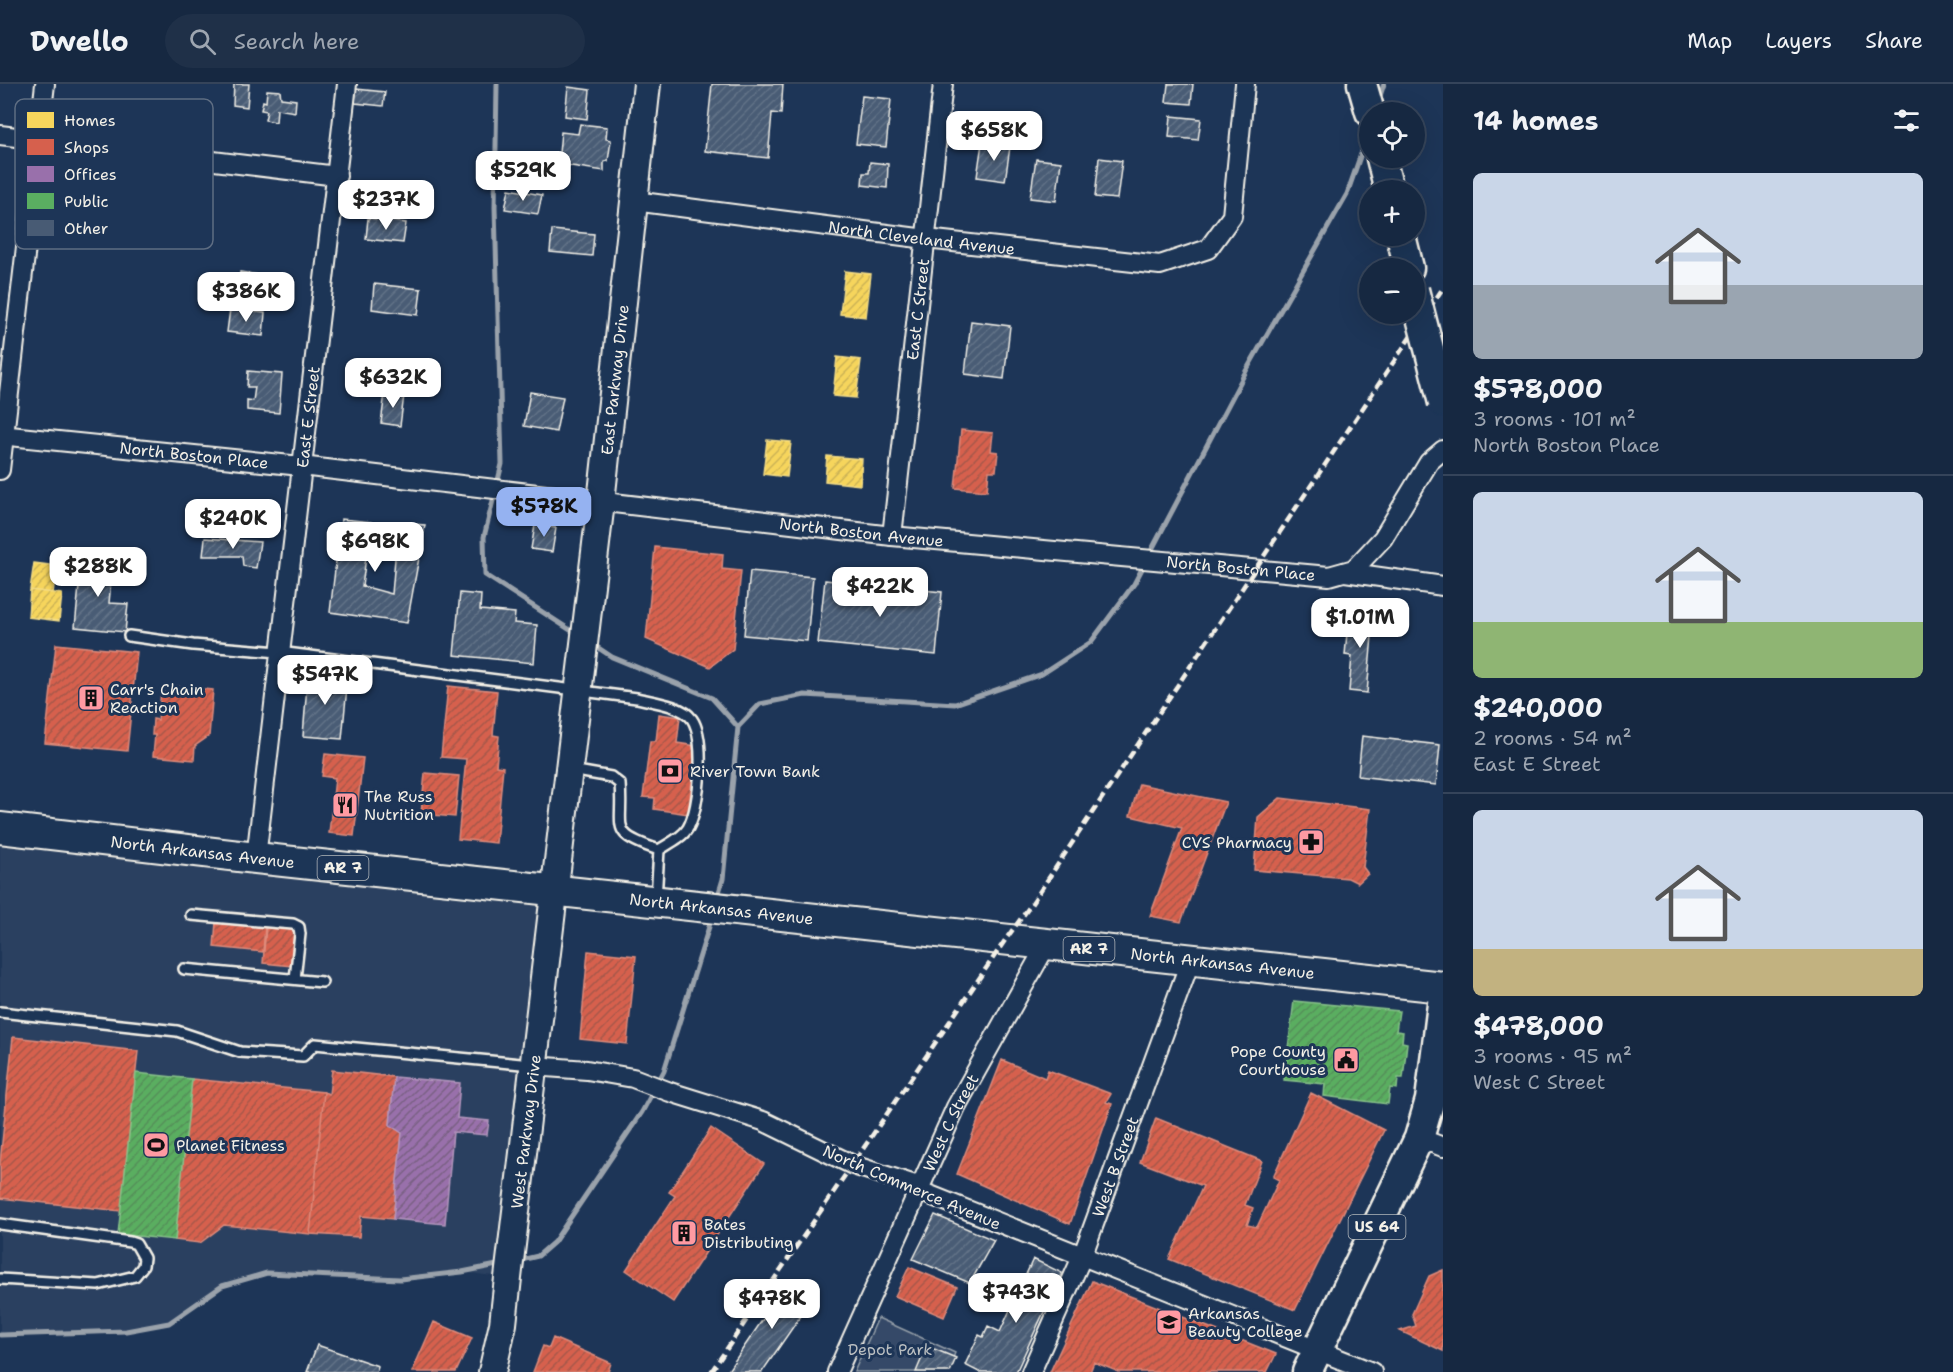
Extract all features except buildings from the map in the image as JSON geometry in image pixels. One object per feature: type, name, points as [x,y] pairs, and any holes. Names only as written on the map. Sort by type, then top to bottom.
[{"type":"highway","name":"North Arkansas Avenue","points":[[0,828],[1443,987]]},
{"type":"main road","name":"East Parkway Drive","points":[[553,890],[601,502],[647,84]]},
{"type":"main road","points":[[1362,84],[1367,102]]},
{"type":"main road","points":[[1423,324],[1443,402]]},
{"type":"main road","name":"West Parkway Drive","points":[[492,1372],[503,1324],[553,890]]},
{"type":"main road","name":"US 64","points":[[1313,1361],[1435,1136],[1430,1100],[1443,996]]},
{"type":"street","points":[[43,99],[45,84]]},
{"type":"street","name":"East E Street","points":[[256,858],[347,84]]},
{"type":"street","name":"East C Street","points":[[892,536],[943,84]]},
{"type":"street","name":"North Cleveland Avenue","points":[[634,201],[926,239],[1160,265],[1208,249],[1232,216],[1245,84]]},
{"type":"street","points":[[0,135],[15,137]]},
{"type":"street","points":[[213,161],[337,176]]},
{"type":"street","points":[[0,470],[2,436],[25,249]]},
{"type":"street","name":"North Boston Place","points":[[2,436],[301,466],[601,502]]},
{"type":"street","points":[[1345,572],[1354,569],[1383,538],[1429,462],[1443,450]]},
{"type":"street","name":"North Boston Avenue","points":[[601,502],[892,536],[1122,559]]},
{"type":"street","name":"North Boston Place","points":[[1122,559],[1257,568],[1329,576],[1345,572]]},
{"type":"street","points":[[1345,572],[1443,586]]},
{"type":"street","name":"West C Street","points":[[837,1372],[956,1107],[1047,944]]},
{"type":"street","name":"West B Street","points":[[1031,1372],[1082,1257],[1191,959]]},
{"type":"street","name":"North Commerce Avenue","points":[[533,1066],[587,1070],[633,1078],[763,1121],[853,1165],[915,1185],[920,1191],[1082,1257],[1313,1361],[1372,1372]]},
{"type":"lane","points":[[129,636],[193,645],[279,652],[579,690],[637,698],[679,709],[692,717],[698,729],[700,764],[693,811],[687,828],[659,850]]},
{"type":"lane","points":[[568,770],[611,777],[620,784],[620,828],[625,836],[659,850]]},
{"type":"lane","points":[[656,901],[659,850]]},
{"type":"lane","points":[[191,915],[293,924],[299,927],[295,980]]},
{"type":"lane","points":[[184,969],[322,982]]},
{"type":"lane","points":[[0,1012],[177,1031],[240,1052],[303,1056],[315,1044],[533,1066]]},
{"type":"lane","points":[[0,1224],[130,1242],[136,1244],[144,1258],[143,1266],[135,1276],[98,1285],[0,1279]]},
{"type":"shaded area","points":[[0,828],[553,890],[508,1278],[462,1272],[400,1279],[267,1273],[222,1286],[169,1323],[126,1331],[0,1335]]},
{"type":"green space","name":"Depot Park","points":[[878,1318],[955,1353],[947,1372],[854,1372]]},
{"type":"waterway","points":[[497,84],[495,207],[502,464],[484,537],[485,575],[578,635]]},
{"type":"waterway","points":[[1378,102],[1384,84]]},
{"type":"waterway","points":[[1149,555],[1246,371],[1347,194],[1359,160]]},
{"type":"waterway","points":[[717,899],[723,879],[738,727],[760,704],[805,695],[955,704],[1042,674],[1091,642],[1134,584],[1145,563]]},
{"type":"waterway","points":[[591,643],[612,657],[712,698],[738,727]]},
{"type":"waterway","points":[[517,1261],[538,1256],[554,1242],[642,1112],[664,1071],[712,917]]},
{"type":"waterway","points":[[0,1335],[126,1331],[169,1323],[222,1286],[267,1273],[400,1279],[462,1272],[502,1264]]},
{"type":"railway","points":[[711,1372],[1030,906],[1443,288]]},
{"type":"place","name":"Carr's Chain Reaction","points":[[91,698]]},
{"type":"place","name":"River Town Bank","points":[[670,771]]},
{"type":"place","name":"The Russ Nutrition","points":[[345,805]]},
{"type":"place","name":"CVS Pharmacy","points":[[1311,842]]},
{"type":"place","name":"Pope County Courthouse","points":[[1346,1060]]},
{"type":"place","name":"Planet Fitness","points":[[156,1145]]},
{"type":"place","name":"Bates Distributing","points":[[684,1233]]},
{"type":"place","name":"Arkansas Beauty College","points":[[1169,1322]]}]
